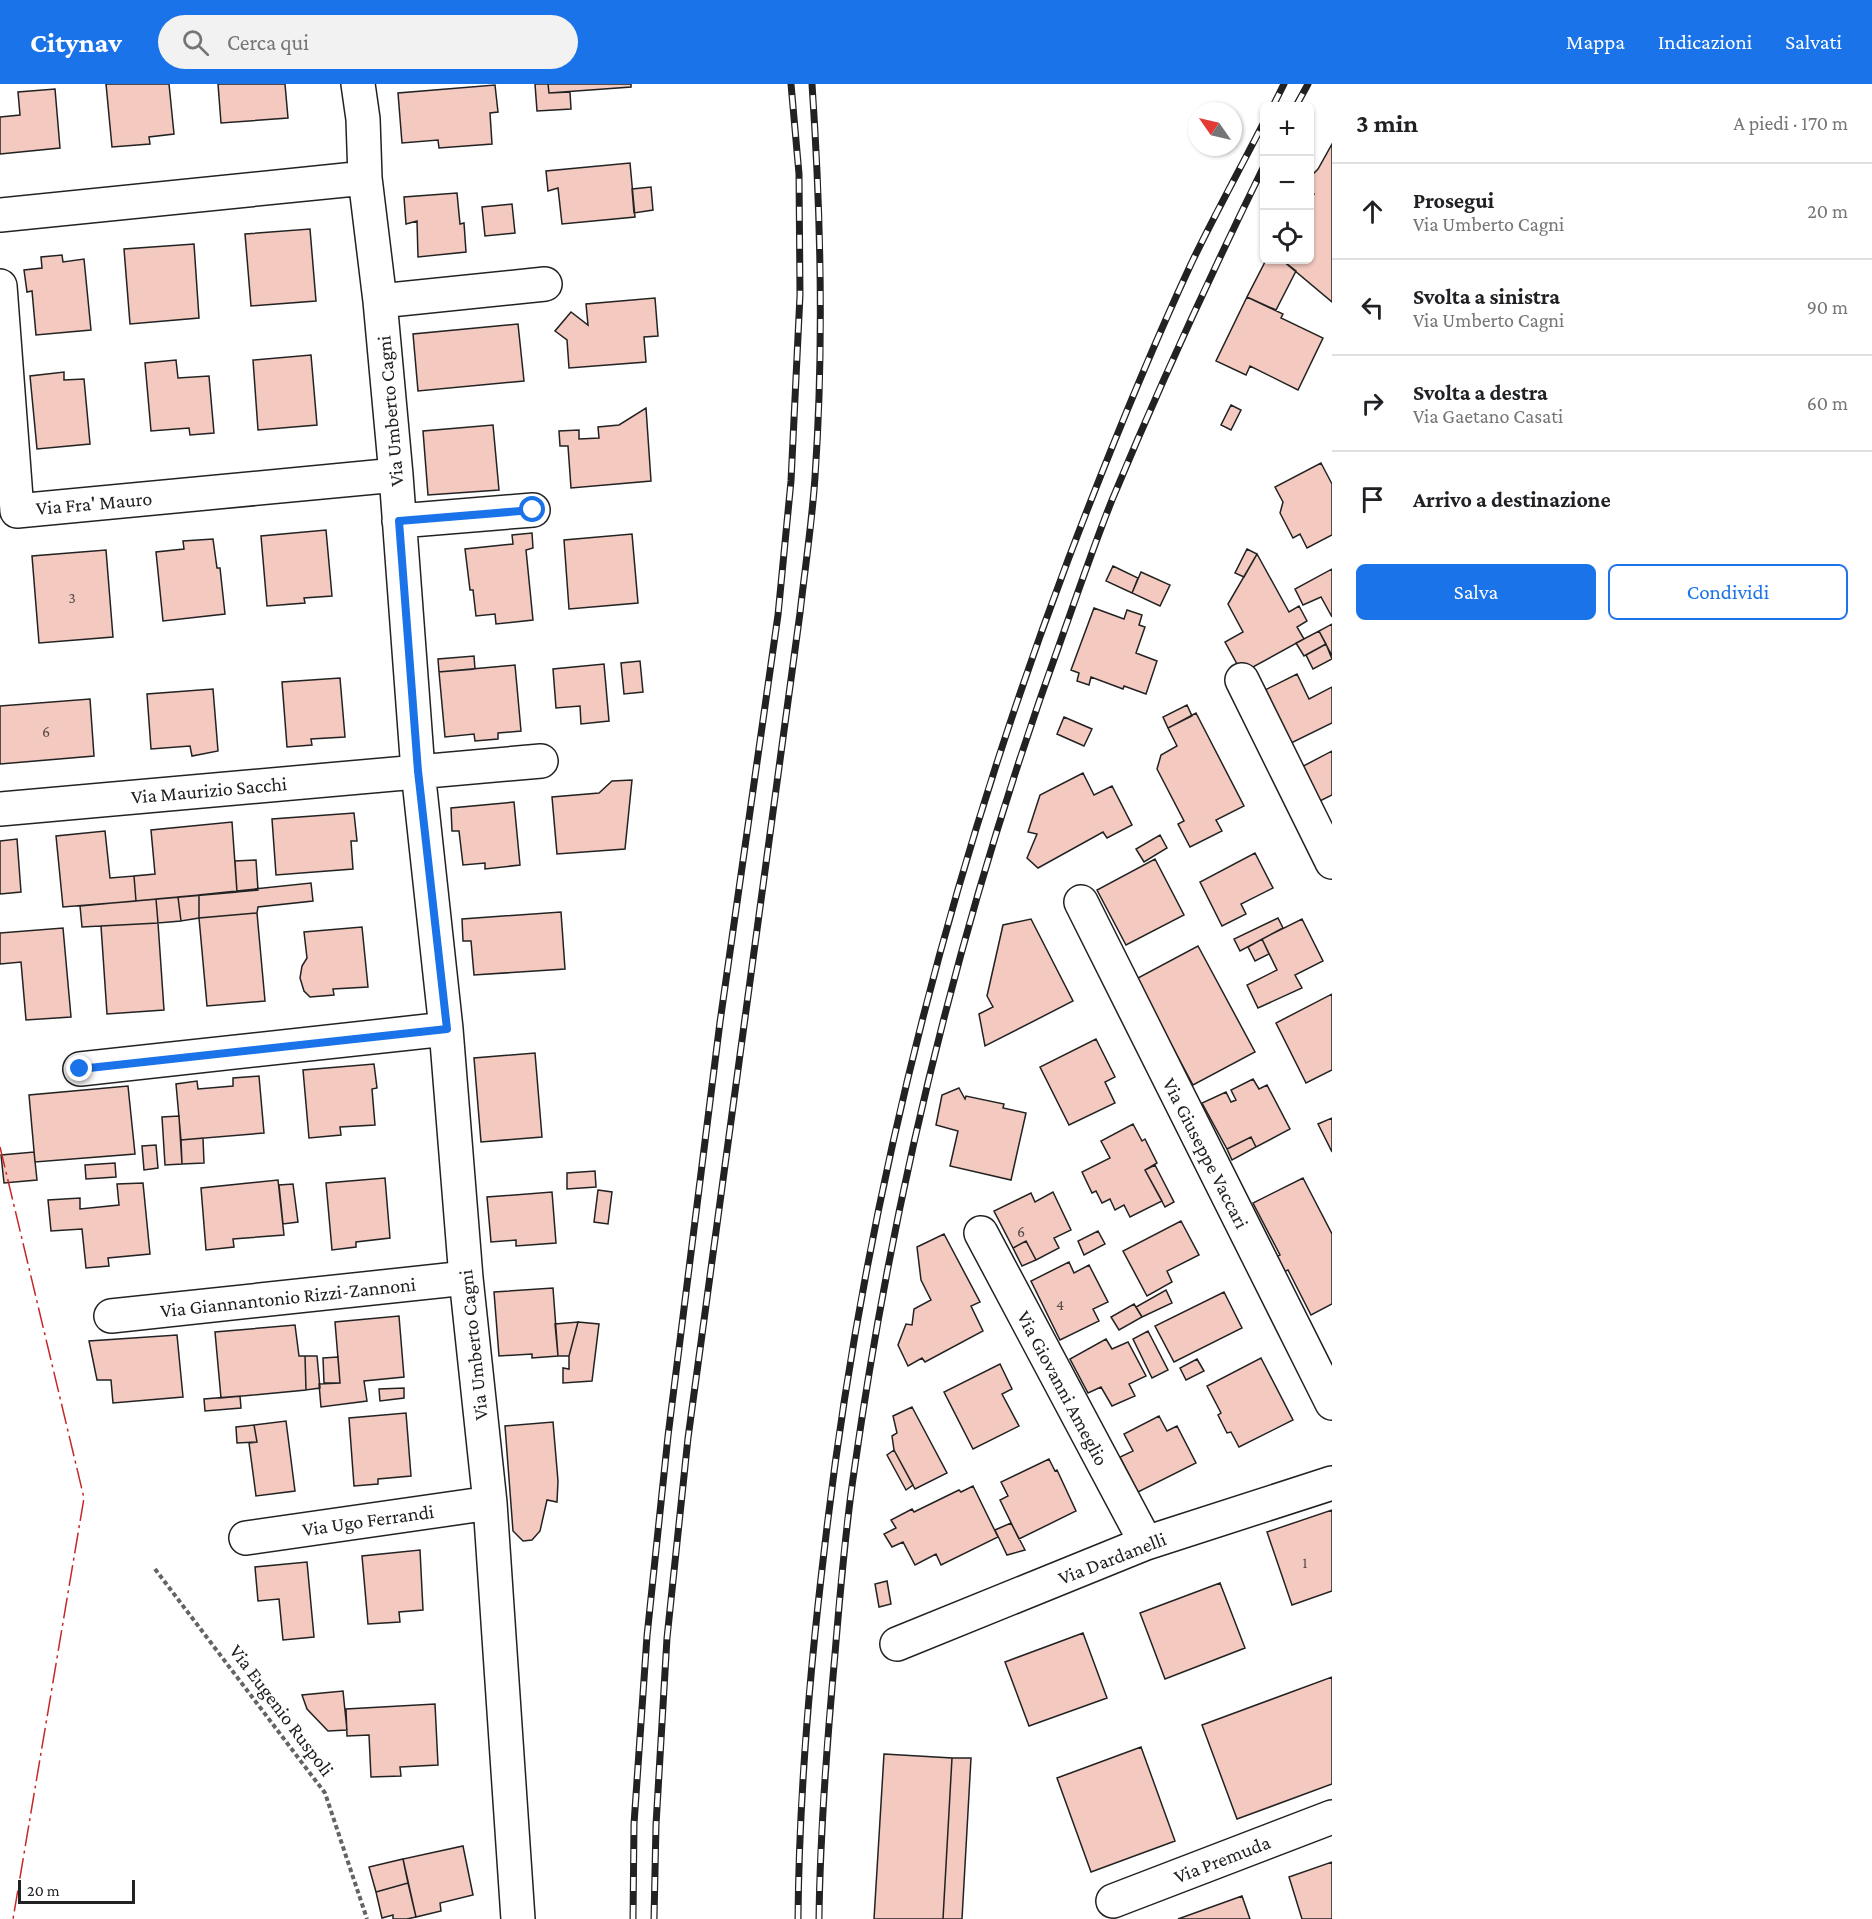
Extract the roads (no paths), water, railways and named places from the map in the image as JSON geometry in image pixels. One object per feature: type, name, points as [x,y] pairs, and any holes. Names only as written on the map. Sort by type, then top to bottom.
[{"type":"street","name":"Via Umberto Cagni","points":[[358,84],[363,119],[365,178],[380,301],[396,475],[418,771],[447,1029],[466,1278],[490,1503],[518,1919]]},
{"type":"street","points":[[0,215],[365,178]]},
{"type":"street","points":[[380,301],[545,284]]},
{"type":"street","name":"Via Fra' Mauro","points":[[0,286],[17,511],[396,475]]},
{"type":"street","points":[[399,521],[533,510]]},
{"type":"street","points":[[1242,680],[1332,862]]},
{"type":"street","points":[[418,771],[541,761]]},
{"type":"street","name":"Via Maurizio Sacchi","points":[[0,809],[418,771]]},
{"type":"street","name":"Via Giuseppe Vaccari","points":[[1081,902],[1332,1403]]},
{"type":"street","points":[[80,1069],[447,1029]]},
{"type":"street","name":"Via Giovanni Ameglio","points":[[981,1233],[1146,1543]]},
{"type":"street","name":"Via Giannantonio Rizzi-Zannoni","points":[[111,1316],[466,1278]]},
{"type":"street","name":"Via Dardanelli","points":[[897,1644],[1146,1543],[1332,1483]]},
{"type":"street","name":"Via Ugo Ferrandi","points":[[246,1538],[490,1503]]},
{"type":"street","name":"Via Premuda","points":[[1113,1901],[1332,1817]]},
{"type":"railway","points":[[633,1919],[634,1824],[647,1636],[668,1436],[720,1022],[778,615],[791,481],[800,295],[799,174],[791,84]]},
{"type":"railway","points":[[654,1919],[656,1825],[667,1638],[688,1438],[800,613],[814,494],[820,379],[820,280],[818,182],[812,84]]},
{"type":"railway","points":[[1275,102],[1284,84]]},
{"type":"railway","points":[[1298,102],[1308,84]]},
{"type":"railway","points":[[798,1919],[803,1778],[810,1684],[825,1544],[842,1418],[863,1292],[887,1168],[916,1044],[985,800],[1068,560],[1174,300],[1260,130]]},
{"type":"railway","points":[[819,1919],[827,1753],[845,1540],[851,1495],[870,1365],[890,1259],[936,1049],[994,841],[1099,534],[1167,374],[1260,174]]}]
